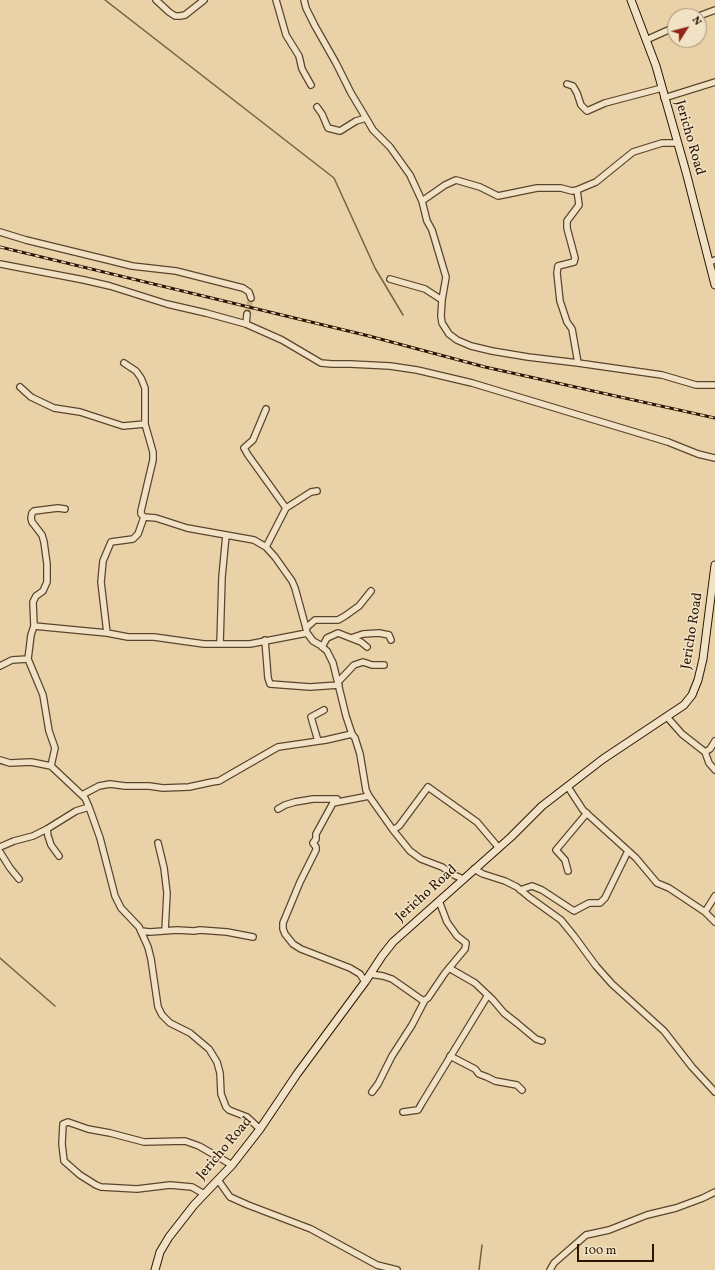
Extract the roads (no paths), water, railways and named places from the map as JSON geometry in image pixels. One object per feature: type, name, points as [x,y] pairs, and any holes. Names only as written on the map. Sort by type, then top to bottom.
[{"type":"street","points":[[156,0],[175,16],[180,16],[185,15],[204,0]]},
{"type":"street","points":[[276,0],[286,35],[299,56],[302,69],[311,85]]},
{"type":"street","points":[[304,0],[306,8],[315,26],[336,62],[351,93],[373,130],[390,147],[410,175],[422,201],[427,221],[432,230],[446,276],[441,316],[442,323],[449,334],[457,340],[471,346],[528,358],[578,363],[662,375],[696,385],[715,385]]},
{"type":"street","name":"Jericho Road","points":[[631,0],[656,66],[712,261],[715,286]]},
{"type":"street","points":[[646,40],[667,31]]},
{"type":"street","points":[[664,98],[715,82]]},
{"type":"street","points":[[566,84],[573,86],[583,109],[587,111],[605,103],[662,88]]},
{"type":"street","points":[[317,108],[322,114],[328,128],[334,130],[340,131],[356,121],[366,118]]},
{"type":"street","points":[[422,201],[448,183],[456,180],[480,187],[498,196],[537,188],[561,188],[572,191],[577,190],[596,182],[633,152],[662,143],[678,144]]},
{"type":"street","points":[[577,190],[579,205],[567,221],[567,228],[575,258],[574,262],[558,266],[557,272],[560,301],[567,322],[572,329],[578,363]]},
{"type":"street","points":[[0,232],[26,240],[112,261],[148,268],[176,270],[243,288],[249,292],[251,298]]},
{"type":"street","points":[[0,264],[110,286],[167,304],[206,312],[246,324],[282,340],[321,363],[390,366],[417,370],[465,381],[668,442],[698,454],[715,458]]},
{"type":"street","points":[[390,279],[425,289],[442,300]]},
{"type":"street","points":[[246,324],[247,314]]},
{"type":"street","points":[[107,633],[101,582],[103,561],[111,542],[133,539],[138,534],[144,517],[141,511],[153,460],[153,452],[145,424],[145,388],[141,378],[136,372],[124,363]]},
{"type":"street","points":[[20,387],[31,397],[54,408],[80,412],[123,426],[145,424]]},
{"type":"street","points":[[266,409],[253,440],[244,449],[286,508]]},
{"type":"street","points":[[266,547],[286,508],[311,492],[317,491]]},
{"type":"street","points":[[51,766],[55,748],[46,719],[43,695],[28,659],[31,635],[34,626],[34,602],[36,596],[46,587],[47,564],[42,535],[32,522],[32,513],[38,510],[58,508],[65,509]]},
{"type":"street","points":[[144,517],[156,518],[187,528],[254,540],[266,547],[276,557],[292,580],[306,630],[313,641],[327,651],[333,663],[346,716],[360,754],[366,790],[369,796],[393,830],[415,856],[442,867],[463,879]]},
{"type":"street","points":[[220,644],[222,577],[226,535]]},
{"type":"street","name":"Jericho Road","points":[[155,1270],[160,1252],[168,1237],[204,1194],[232,1165],[260,1129],[297,1074],[393,942],[499,848],[542,806],[603,759],[684,705],[692,695],[698,680],[703,659],[714,586],[715,565]]},
{"type":"street","points":[[34,626],[107,633],[128,637],[154,637],[204,644],[250,644],[306,630],[315,620],[338,620],[359,606],[371,591]]},
{"type":"street","points":[[322,647],[327,638],[338,633],[361,642],[367,647]]},
{"type":"street","points":[[350,638],[363,634],[379,633],[389,635],[391,640]]},
{"type":"street","points":[[265,640],[268,678],[270,684],[310,687],[339,684],[354,665],[363,662],[372,665],[384,665]]},
{"type":"street","points":[[0,666],[12,660],[28,659]]},
{"type":"street","points":[[318,741],[311,716],[324,710]]},
{"type":"street","points":[[667,717],[682,734],[705,752],[708,763],[715,770]]},
{"type":"street","points":[[82,795],[105,784],[163,788],[189,787],[219,781],[278,747],[352,734]]},
{"type":"street","points":[[705,752],[710,749],[715,741]]},
{"type":"street","points":[[0,760],[10,763],[31,762],[51,766],[82,795],[89,807],[105,854],[109,878],[115,896],[121,908],[142,931],[148,947],[158,1007],[162,1015],[170,1023],[190,1033],[209,1049],[217,1062],[220,1073],[221,1094],[224,1105],[229,1110],[243,1114],[251,1119],[260,1129]]},
{"type":"street","points":[[393,830],[399,826],[428,787],[477,822],[499,848]]},
{"type":"street","points":[[568,787],[583,810],[636,858],[657,883],[669,888],[705,912],[715,922]]},
{"type":"street","points":[[365,982],[360,974],[350,968],[301,949],[293,944],[283,929],[283,923],[316,850],[313,843],[316,839],[316,834],[333,803],[369,796]]},
{"type":"street","points":[[278,810],[290,803],[312,799],[348,800]]},
{"type":"street","points":[[0,847],[14,841],[33,836],[76,811],[89,807]]},
{"type":"street","points":[[568,871],[565,860],[556,850],[587,813]]},
{"type":"street","points":[[47,829],[51,845],[60,856]]},
{"type":"street","points":[[158,843],[164,868],[167,893],[165,931]]},
{"type":"street","points":[[520,890],[532,886],[542,890],[574,911],[589,903],[600,903],[605,898],[628,851]]},
{"type":"street","points":[[0,852],[19,879]]},
{"type":"street","points":[[474,869],[483,874],[505,881],[561,920],[596,966],[612,984],[664,1031],[692,1067],[715,1092]]},
{"type":"street","points":[[705,912],[715,896]]},
{"type":"street","points":[[372,1092],[378,1084],[392,1056],[412,1025],[425,1000],[465,949],[466,943],[457,936],[446,922],[439,901]]},
{"type":"street","points":[[142,931],[200,930],[227,932],[253,937]]},
{"type":"street","points":[[449,968],[475,982],[504,1013],[536,1039],[542,1041]]},
{"type":"street","points":[[370,974],[392,979],[422,1000],[425,1000]]},
{"type":"street","points":[[403,1112],[418,1110],[440,1077],[450,1056],[488,995]]},
{"type":"street","points":[[450,1056],[475,1069],[479,1074],[495,1081],[517,1085],[522,1090]]},
{"type":"street","points":[[204,1194],[192,1187],[170,1185],[137,1189],[96,1186],[64,1161],[62,1144],[63,1124],[68,1122],[88,1129],[144,1142],[185,1141],[199,1146],[232,1165]]},
{"type":"street","points":[[218,1180],[230,1197],[311,1229],[377,1265],[398,1270]]},
{"type":"street","points":[[550,1270],[554,1263],[586,1236],[610,1230],[647,1215],[676,1208],[715,1192]]},
{"type":"waterway","points":[[105,0],[334,178],[375,268],[403,315]]},
{"type":"waterway","points":[[0,958],[55,1006]]},
{"type":"waterway","points":[[479,1270],[482,1245]]},
{"type":"tunnel","points":[[247,314],[251,298]]},
{"type":"railway","points":[[0,247],[369,336],[485,367],[715,418]]}]
